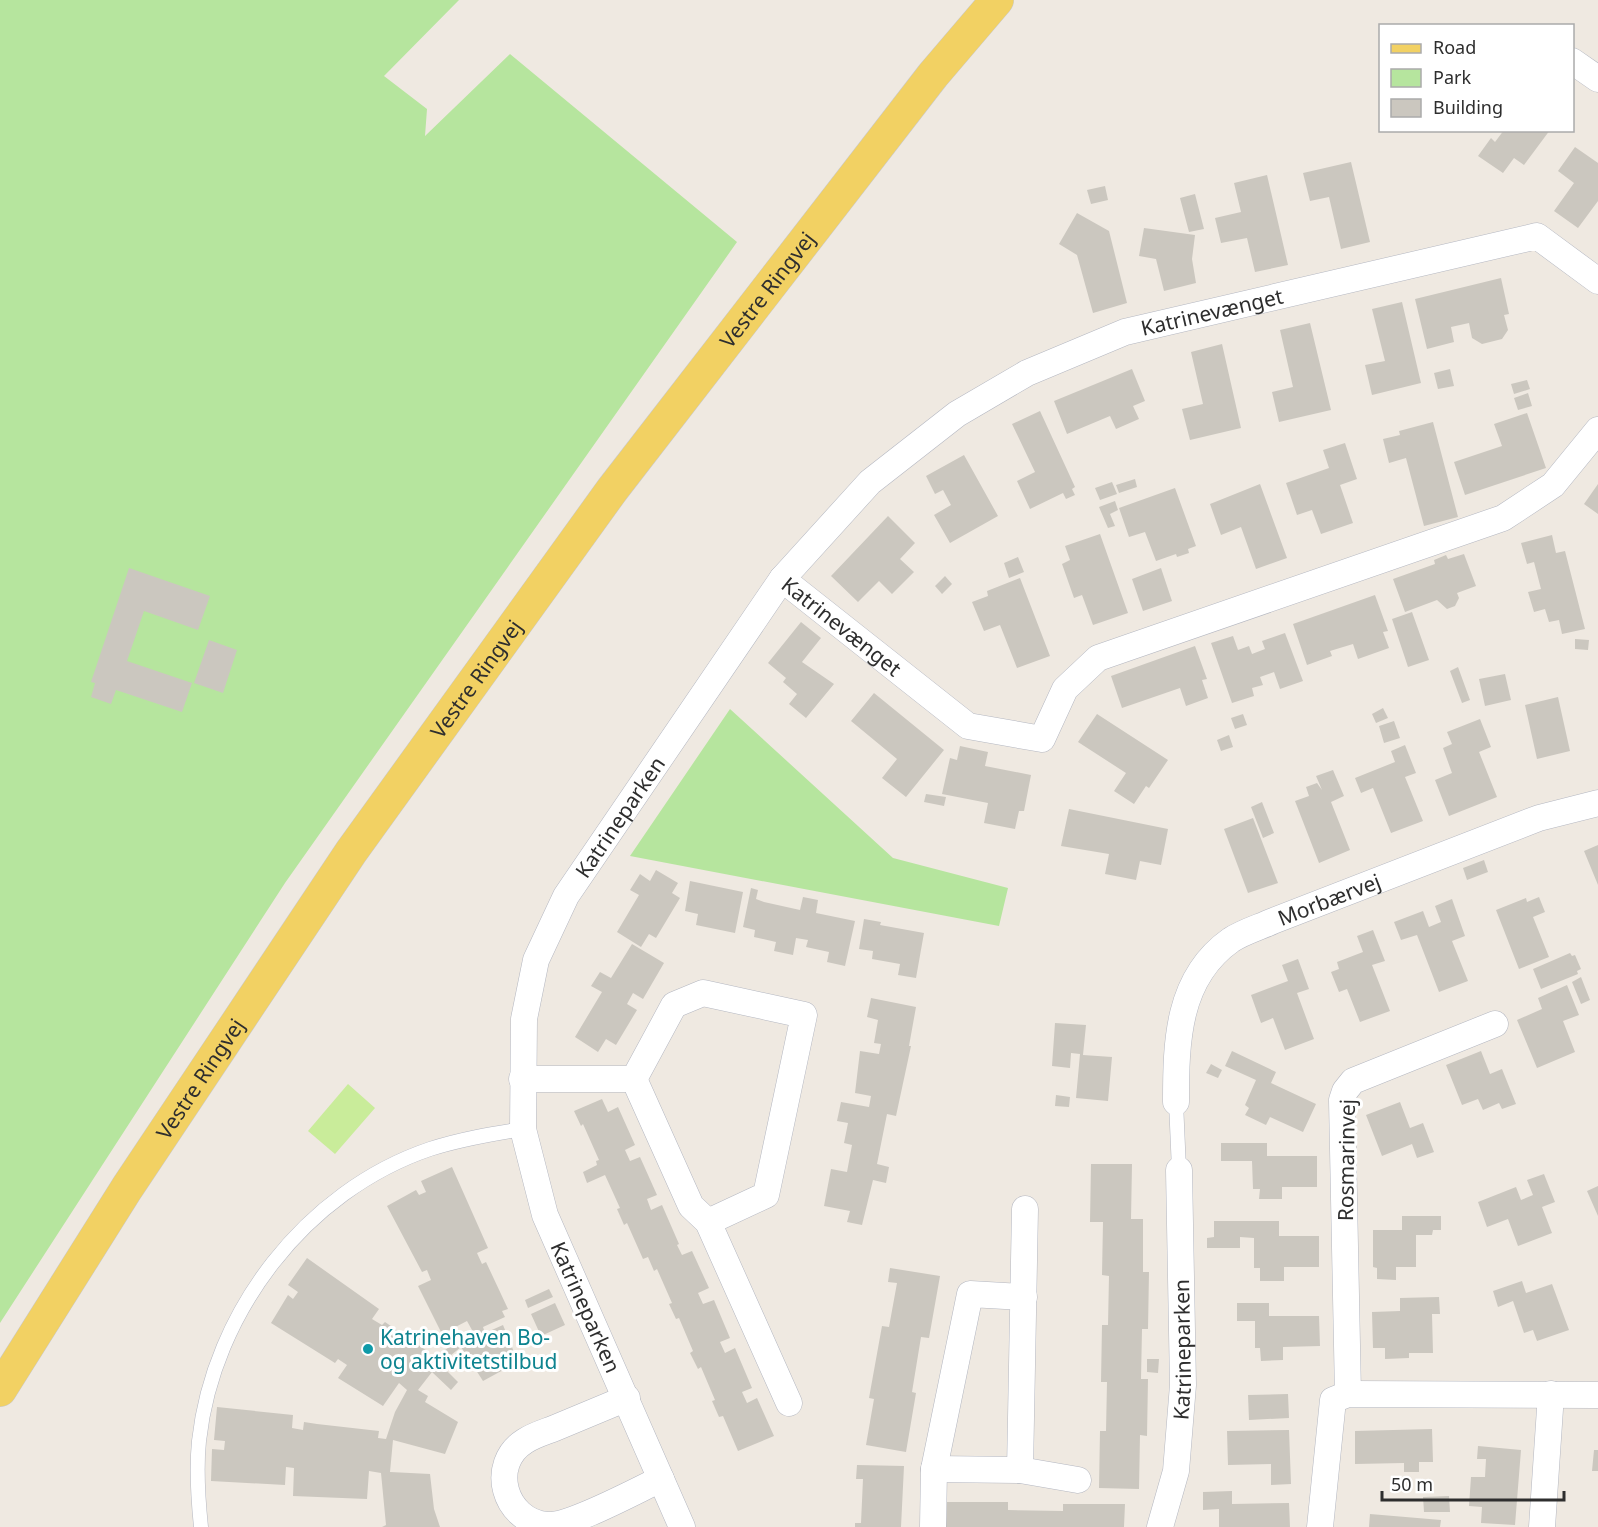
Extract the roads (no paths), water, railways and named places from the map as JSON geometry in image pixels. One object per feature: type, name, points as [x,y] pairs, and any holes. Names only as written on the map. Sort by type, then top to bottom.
[{"type":"main road","name":"Vestre Ringvej","points":[[0,1390],[127,1188],[358,843],[612,490],[933,75],[997,0]]},
{"type":"street","points":[[1574,62],[1598,79]]},
{"type":"street","name":"Katrinevænget","points":[[1598,281],[1537,236],[1125,332],[1028,373],[957,414],[870,482],[782,579],[968,726],[1042,739],[1065,689],[1098,658],[1503,518],[1553,485],[1598,430]]},
{"type":"street","name":"Katrineparken","points":[[682,1527],[545,1215],[523,1130],[524,1019],[536,960],[566,896],[782,579]]},
{"type":"street","name":"Morbærvej","points":[[1176,1102],[1176,1050],[1188,994],[1204,965],[1232,940],[1273,921],[1539,818],[1598,803]]},
{"type":"street","points":[[634,1079],[674,1005],[704,993],[804,1015],[766,1195],[708,1222]]},
{"type":"street","name":"Rosmarinvej","points":[[1347,1394],[1342,1100],[1345,1091],[1353,1081],[1494,1024]]},
{"type":"street","points":[[522,1079],[634,1079]]},
{"type":"street","points":[[634,1079],[691,1206],[708,1222],[789,1403]]},
{"type":"street","name":"Katrineparken","points":[[1160,1527],[1176,1471],[1183,1384],[1179,1170]]},
{"type":"street","points":[[1020,1470],[1025,1209]]},
{"type":"street","points":[[933,1527],[934,1468],[970,1294],[1024,1297]]},
{"type":"street","points":[[1320,1527],[1333,1400],[1347,1394],[1598,1395]]},
{"type":"street","points":[[1542,1527],[1551,1394]]},
{"type":"street","points":[[627,1398],[524,1441],[511,1455],[504,1472],[505,1491],[514,1509],[529,1521],[548,1525],[567,1522],[661,1479]]},
{"type":"street","points":[[934,1468],[1020,1470],[1078,1480]]},
{"type":"lane","points":[[1176,1102],[1179,1170]]},
{"type":"lane","points":[[201,1527],[197,1489],[200,1440],[208,1393],[224,1347],[241,1312],[272,1263],[305,1227],[342,1195],[384,1170],[428,1150],[466,1139],[523,1130]]},
{"type":"place","name":"Katrinehaven Bo- og aktivitetstilbud","points":[[368,1349]]}]
